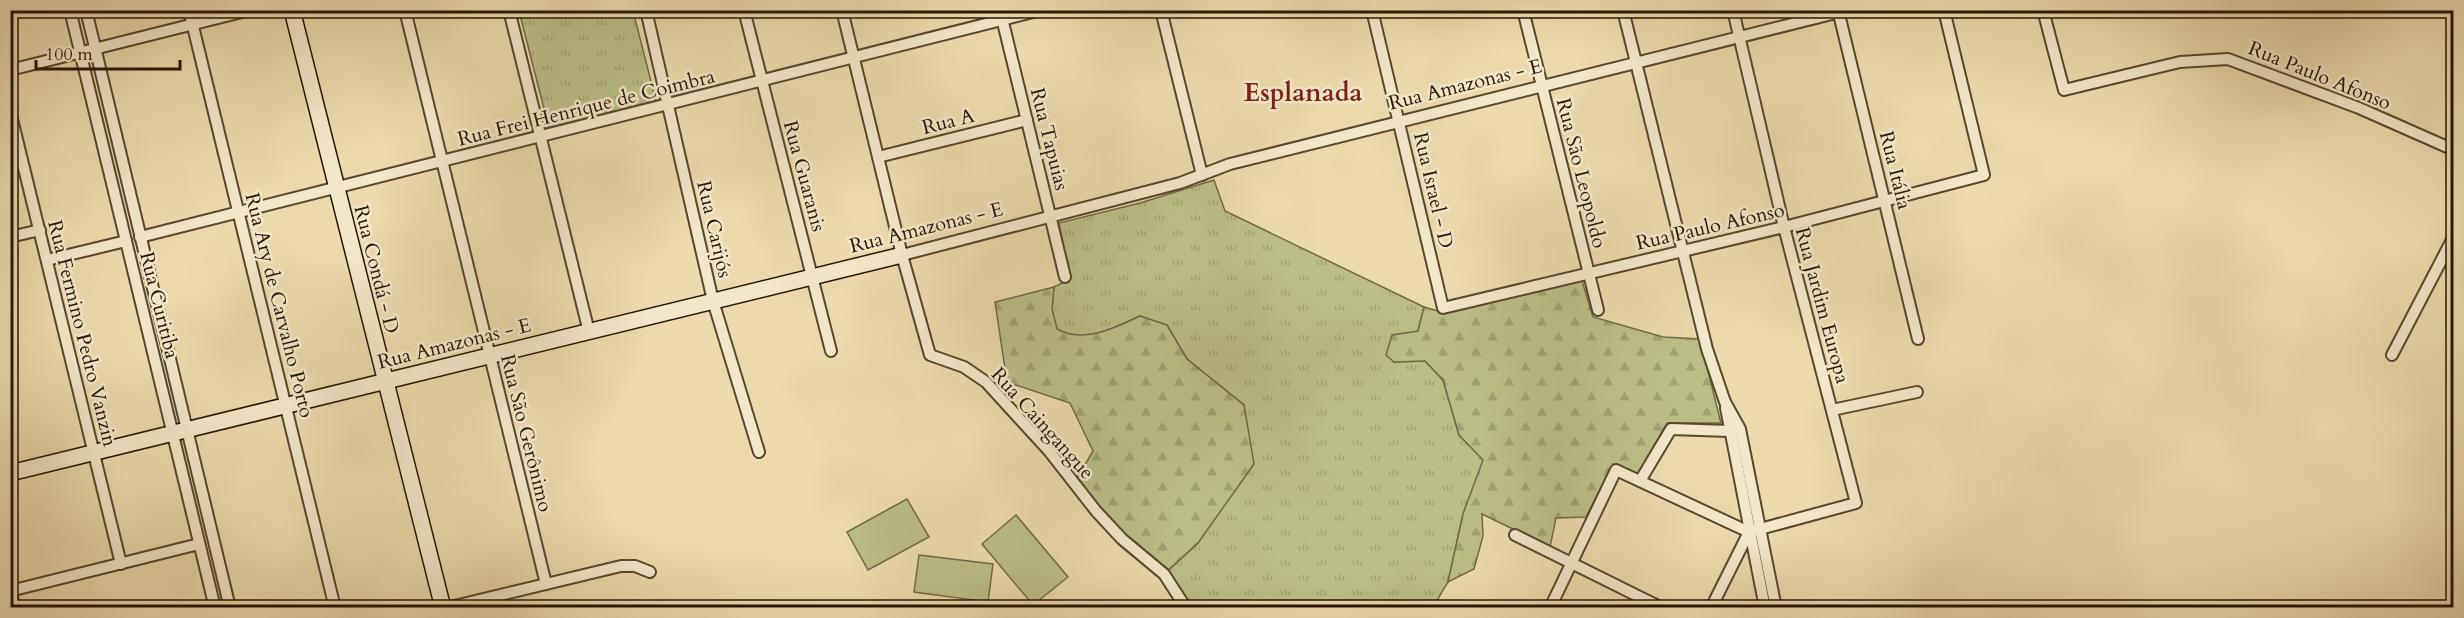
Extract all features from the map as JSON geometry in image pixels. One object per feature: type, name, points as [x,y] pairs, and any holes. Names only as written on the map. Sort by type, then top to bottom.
[{"type":"street","name":"Rua Curitiba","points":[[70,10],[126,240],[230,608]]},
{"type":"street","name":"Rua Curitiba","points":[[86,10],[140,237],[180,431],[199,544],[215,608]]},
{"type":"street","name":"Rua Ary de Carvalho Porto","points":[[189,10],[335,608]]},
{"type":"street","points":[[10,70],[250,10]]},
{"type":"street","name":"Rua Condá - D","points":[[292,10],[384,382],[445,608]]},
{"type":"street","name":"Rua São Gerônimo","points":[[405,10],[546,584]]},
{"type":"street","points":[[509,10],[589,332]]},
{"type":"street","name":"Rua Carijós","points":[[646,10],[714,301],[759,452]]},
{"type":"street","name":"Rua Guaranis","points":[[744,10],[831,351]]},
{"type":"street","name":"Rua Caingangue","points":[[842,10],[902,255],[930,355],[964,367],[986,382],[1049,451],[1096,512],[1122,538],[1164,573],[1186,608]]},
{"type":"street","name":"Rua Frei Henrique de Coimbra","points":[[140,237],[854,58],[1001,15],[1041,10]]},
{"type":"street","points":[[1161,10],[1202,175]]},
{"type":"street","name":"Rua Israel - D","points":[[1372,10],[1443,309]]},
{"type":"street","name":"Rua São Leopoldo","points":[[1523,10],[1598,310]]},
{"type":"street","points":[[1623,10],[1707,349],[1725,402],[1740,429],[1754,530],[1711,608]]},
{"type":"street","name":"Rua Jardim Europa","points":[[1732,10],[1784,227],[1856,503],[1754,530]]},
{"type":"street","name":"Rua Paulo Afonso","points":[[1443,309],[1784,227],[1984,175],[1944,10]]},
{"type":"street","name":"Rua Paulo Afonso","points":[[2043,10],[2064,90],[2180,62],[2228,59],[2264,70],[2359,108],[2454,150]]},
{"type":"street","name":"Rua Amazonas - E","points":[[10,472],[902,255],[1180,183],[1230,164],[1842,11]]},
{"type":"street","name":"Rua Itália","points":[[1842,11],[1918,339]]},
{"type":"street","name":"Rua Tapuias","points":[[1001,15],[1065,277]]},
{"type":"street","name":"Rua Fermino Pedro Vanzin","points":[[11,116],[121,564]]},
{"type":"street","name":"Rua A","points":[[878,158],[1027,120]]},
{"type":"street","points":[[10,237],[40,230]]},
{"type":"street","points":[[2392,355],[2454,236]]},
{"type":"street","points":[[47,260],[126,240]]},
{"type":"street","points":[[1832,410],[1917,392]]},
{"type":"street","points":[[1725,402],[1729,431],[1765,582],[1776,608]]},
{"type":"street","points":[[1640,481],[1671,429],[1729,431]]},
{"type":"street","points":[[1550,608],[1616,470],[1754,530]]},
{"type":"street","points":[[1515,535],[1662,608]]},
{"type":"street","points":[[15,608],[10,591],[199,544]]},
{"type":"street","points":[[445,608],[621,566],[635,566],[650,572]]},
{"type":"street","points":[[1765,582],[1765,608]]},
{"type":"green space","points":[[519,11],[633,11],[656,101],[549,128]]},
{"type":"green space","points":[[1214,180],[1225,211],[1424,307],[1418,331],[1394,362],[1425,361],[1443,380],[1459,435],[1484,460],[1463,514],[1448,582],[1433,607],[1186,607],[1164,574],[1198,543],[1224,504],[1244,405],[1187,359],[1167,325],[1140,316],[1089,335],[1068,334],[1057,330],[1052,309],[1054,287],[1070,279],[1059,223],[1140,203]]},
{"type":"green space","points":[[1582,281],[1593,317],[1663,337],[1700,339],[1721,423],[1667,423],[1638,475],[1613,464],[1586,517],[1556,518],[1550,547],[1482,514],[1483,536],[1474,569],[1448,582],[1463,514],[1483,460],[1459,435],[1443,380],[1425,361],[1394,362],[1386,355],[1392,335],[1418,331],[1424,307],[1445,313]]},
{"type":"green space","points":[[1054,287],[1052,309],[1057,329],[1067,333],[1088,335],[1099,333],[1140,316],[1167,325],[1187,359],[1244,405],[1254,464],[1198,543],[1164,574],[1122,539],[1075,482],[1093,451],[1070,403],[1007,382],[995,302]]},
{"type":"green space","points":[[907,499],[929,537],[868,570],[847,532]]},
{"type":"green space","points":[[1016,515],[1068,577],[1033,605],[982,544]]},
{"type":"green space","points":[[919,555],[993,564],[988,602],[914,592]]},
{"type":"district","name":"Esplanada","points":[[1303,92]]}]
